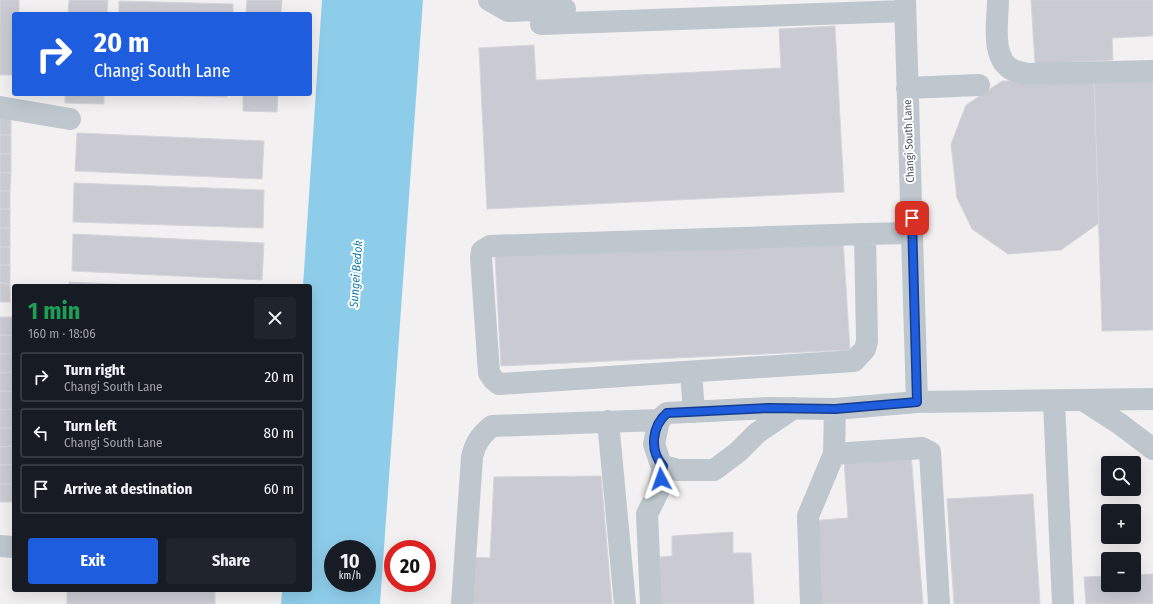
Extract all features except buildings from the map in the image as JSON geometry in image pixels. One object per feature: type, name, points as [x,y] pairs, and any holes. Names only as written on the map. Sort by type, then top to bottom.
[{"type":"street","points":[[490,0],[508,11],[790,0]]},
{"type":"street","points":[[998,0],[998,45],[1002,59],[1012,70],[1028,74],[1153,71]]},
{"type":"street","points":[[541,24],[905,6]]},
{"type":"street","name":"Changi South Lane","points":[[905,6],[917,402]]},
{"type":"street","points":[[907,88],[979,85]]},
{"type":"street","points":[[0,107],[70,119]]},
{"type":"street","points":[[864,234],[866,341],[865,349],[854,361],[499,384],[493,379],[489,372],[481,257],[482,251],[490,246],[864,234],[912,233]]},
{"type":"street","points":[[691,372],[694,412]]},
{"type":"street","points":[[794,408],[757,433],[738,452],[714,470],[678,470],[663,466],[660,462],[654,444],[659,420],[667,413],[794,408],[835,409],[917,402],[1153,399]]},
{"type":"street","points":[[1083,400],[1120,424],[1153,449]]},
{"type":"street","points":[[1054,401],[1063,604]]},
{"type":"street","points":[[812,604],[808,516],[834,454],[835,409]]},
{"type":"street","points":[[462,604],[472,458],[475,445],[482,434],[492,426],[659,420]]},
{"type":"street","points":[[608,421],[625,604]]},
{"type":"street","points":[[834,454],[922,448],[930,452],[939,604]]},
{"type":"street","points":[[651,604],[647,514],[658,492],[663,466]]},
{"type":"water","name":"Sungei Bedok","points":[[322,0],[423,0],[380,604],[281,604],[282,592],[312,592],[312,284],[303,284]]},
{"type":"route","points":[[661,479],[663,466],[660,462],[654,444],[656,427],[659,420],[667,413],[769,408],[835,409],[917,402],[912,218]]}]
